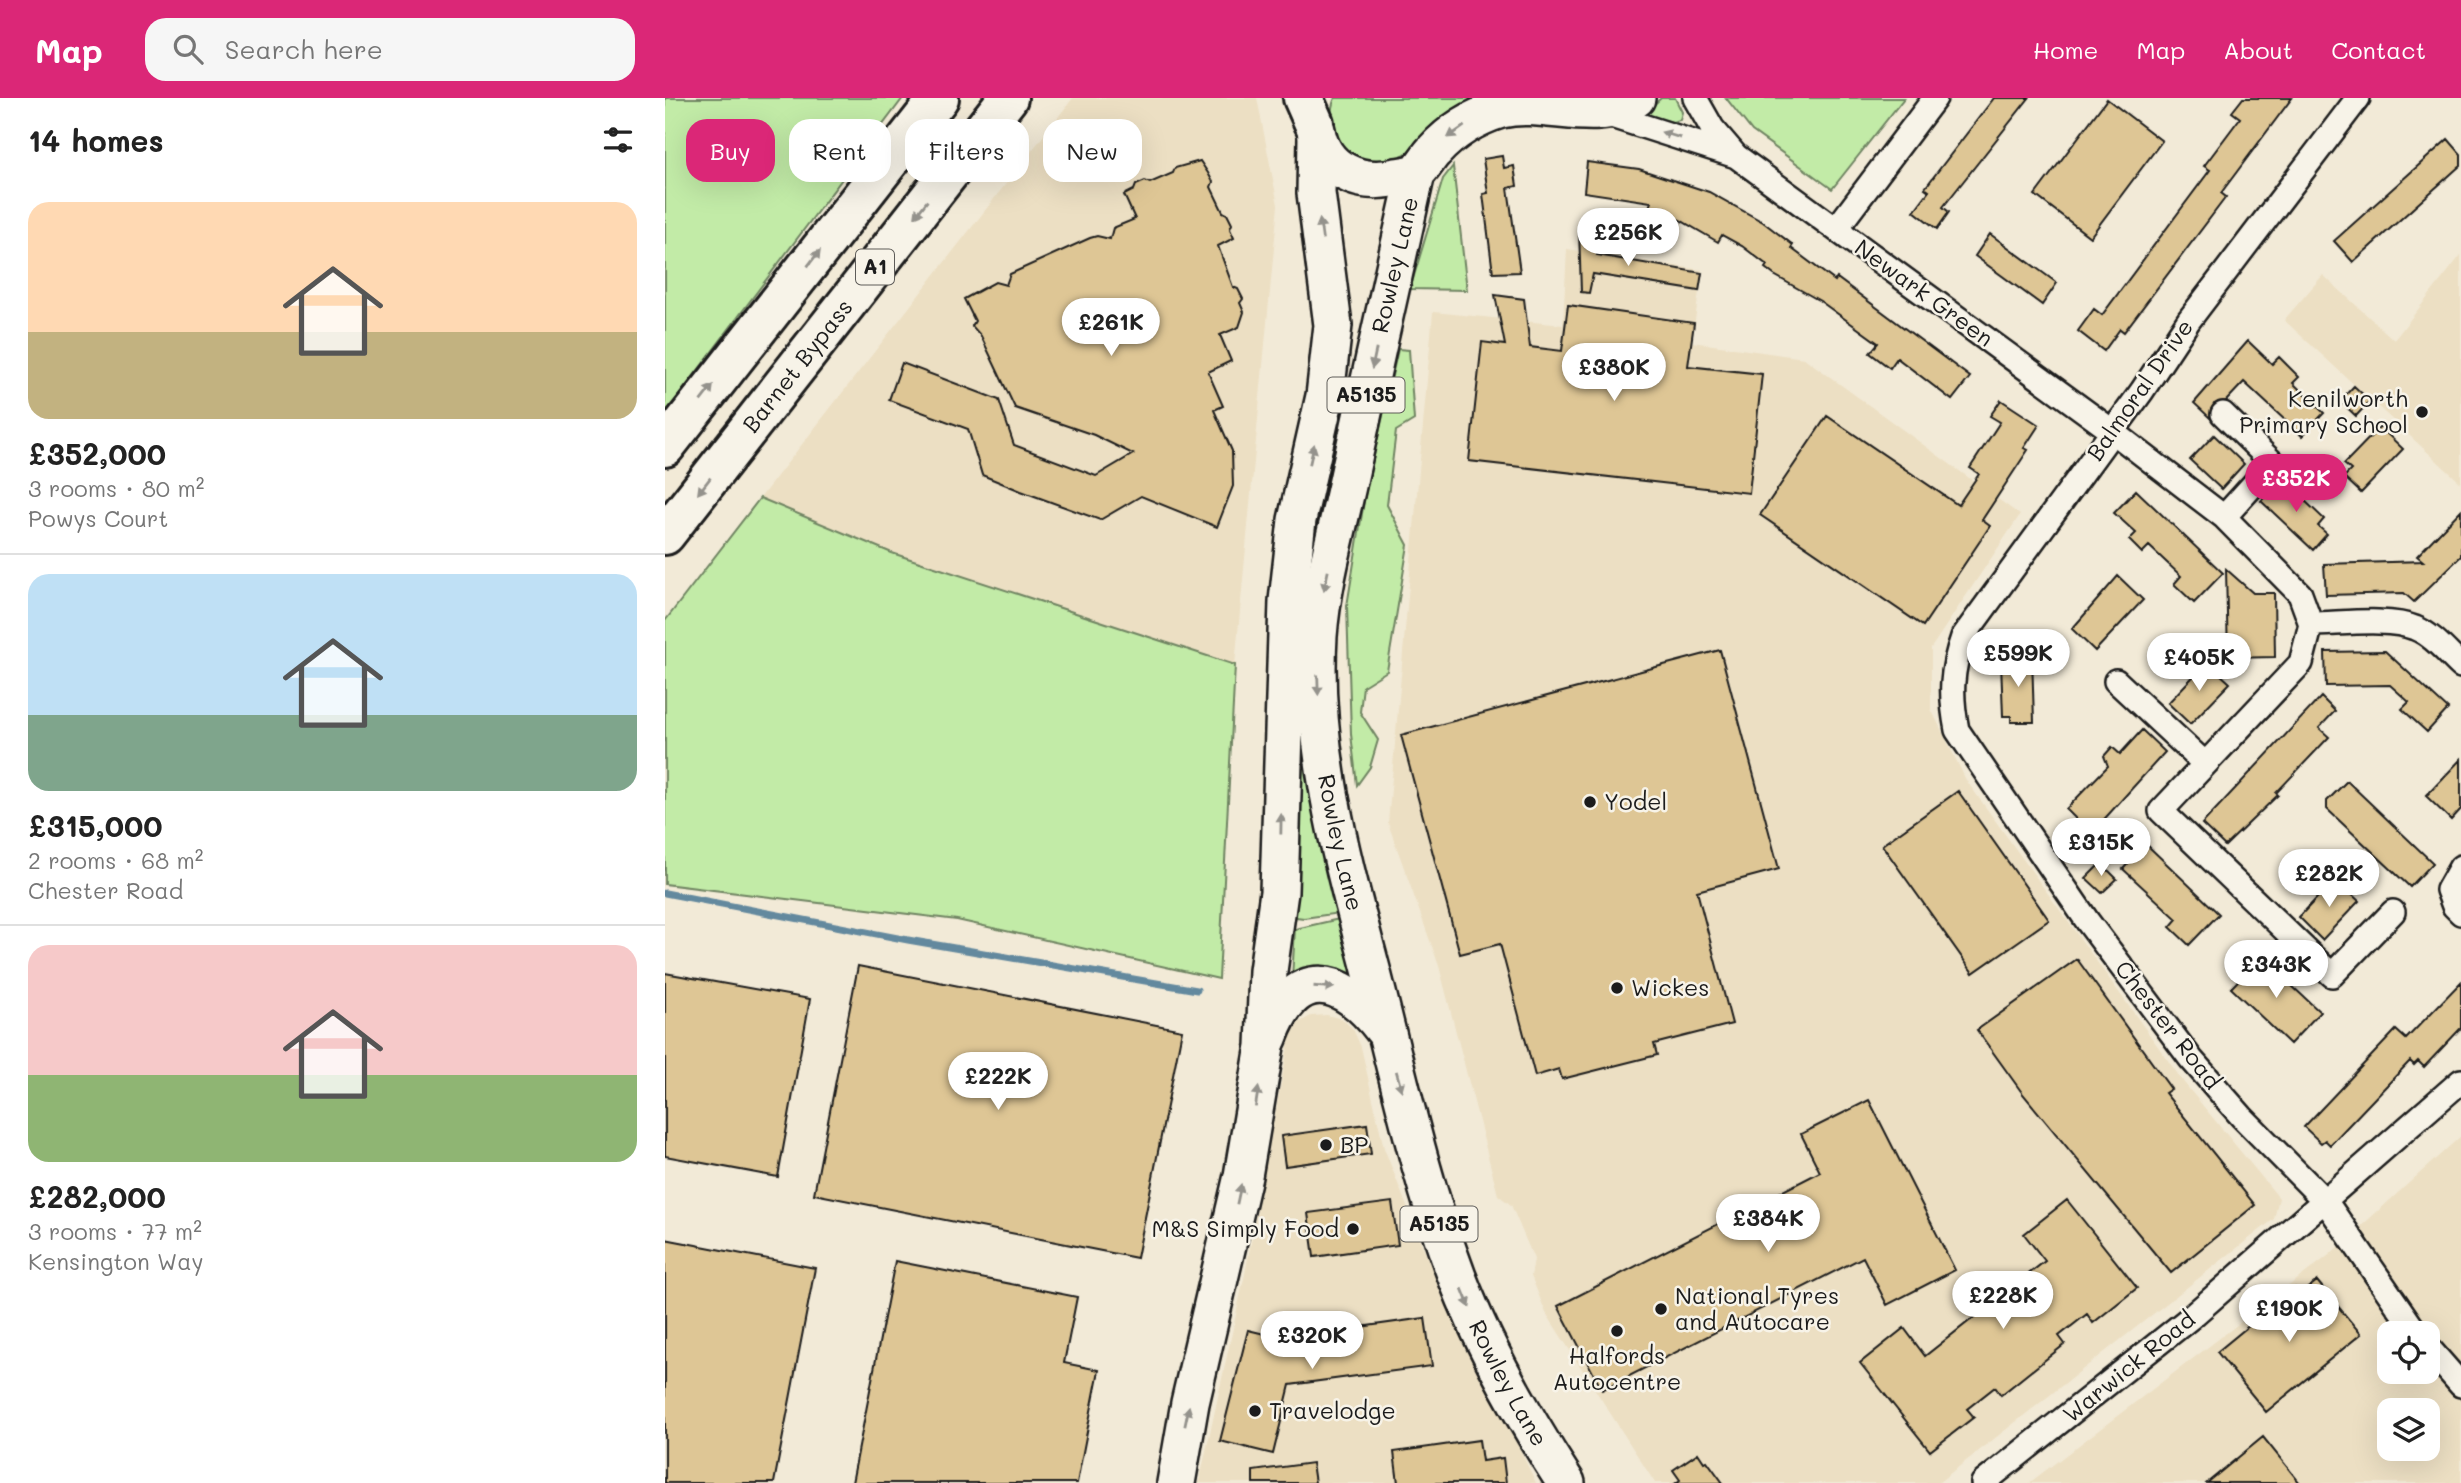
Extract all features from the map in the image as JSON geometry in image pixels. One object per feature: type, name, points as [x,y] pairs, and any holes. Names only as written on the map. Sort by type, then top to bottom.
[{"type":"highway","name":"A1","points":[[665,447],[939,98]]},
{"type":"highway","name":"Barnet Bypass","points":[[665,535],[1008,98]]},
{"type":"main road","points":[[1313,114],[1331,163],[1349,176],[1379,182],[1416,173],[1451,134],[1477,118],[1503,109],[1529,105],[1556,106],[1600,113],[1616,109],[1636,98]]},
{"type":"main road","name":"Rowley Lane","points":[[1176,1483],[1188,1412],[1243,1176],[1265,1046],[1268,971],[1279,892],[1288,601],[1297,520],[1325,397],[1333,325],[1317,193],[1313,114]]},
{"type":"main road","name":"Rowley Lane","points":[[1416,173],[1323,592],[1317,657],[1319,725],[1326,782],[1387,1034],[1421,1166],[1456,1275],[1502,1376],[1566,1483]]},
{"type":"main road","name":"A5135","points":[[1265,1046],[1278,1011],[1290,996],[1309,986],[1331,986],[1353,997],[1369,1011],[1387,1034]]},
{"type":"street","name":"Newark Green","points":[[1695,98],[1712,128],[1736,156],[2112,431],[2224,517],[2299,594],[2311,624]]},
{"type":"street","points":[[1836,229],[1935,98]]},
{"type":"street","name":"Balmoral Drive","points":[[1950,695],[1953,664],[1963,637],[2189,320],[2358,98]]},
{"type":"street","name":"Newark Green","points":[[1600,113],[1736,156]]},
{"type":"street","points":[[2223,414],[2273,463],[2224,517]]},
{"type":"street","points":[[2393,912],[2332,975],[2161,811],[2301,663],[2311,624],[2392,624],[2414,627],[2436,642],[2461,666]]},
{"type":"street","points":[[2116,681],[2204,763]]},
{"type":"street","name":"Chester Road","points":[[1950,695],[1957,730],[2088,922],[2191,1059],[2242,1117],[2326,1202],[2408,1321]]},
{"type":"street","points":[[2461,867],[2453,875],[2448,890],[2454,906],[2461,913]]},
{"type":"street","name":"Warwick Road","points":[[1983,1483],[2179,1327],[2326,1202],[2461,1081]]},
{"type":"street","points":[[2440,1361],[2461,1385]]},
{"type":"shaded area","points":[[1073,98],[1257,98],[1278,205],[1235,665],[892,553],[760,498],[1007,182],[1029,182],[1029,154],[1043,136],[1043,182],[1142,182],[1142,119],[1057,119]]},
{"type":"shaded area","points":[[1567,249],[1702,270],[1692,342],[1804,358],[2020,515],[1931,648],[1931,709],[1966,780],[2185,1084],[2279,1198],[2274,1219],[1938,1483],[1655,1483],[1546,1313],[1531,1276],[1534,1259],[1511,1205],[1498,1195],[1439,966],[1388,823],[1433,312],[1563,325]]},
{"type":"shaded area","name":"Kenilworth Primary School","points":[[2461,255],[2461,483],[2284,320],[2323,275],[2394,340]]},
{"type":"shaded area","points":[[1327,1015],[1342,1019],[1353,1029],[1361,1047],[1384,1148],[1424,1250],[1536,1483],[1199,1483],[1245,1274],[1291,1031],[1298,1023],[1311,1016]]},
{"type":"shaded area","points":[[2461,1136],[2461,1483],[2029,1483],[2328,1256]]},
{"type":"green space","points":[[665,98],[903,98],[887,119],[789,119],[789,182],[840,182],[665,414]]},
{"type":"green space","points":[[1335,98],[1484,98],[1419,140],[1405,154],[1387,161],[1369,163],[1352,158],[1338,144],[1331,121]]},
{"type":"green space","points":[[1661,98],[1675,98],[1682,112],[1680,120],[1672,122],[1647,116],[1646,112]]},
{"type":"green space","points":[[1726,98],[1904,98],[1832,189],[1752,131]]},
{"type":"green space","points":[[1453,166],[1467,290],[1410,289],[1443,179]]},
{"type":"green space","points":[[1398,349],[1409,350],[1414,420],[1396,431],[1387,505],[1408,545],[1387,671],[1363,686],[1360,712],[1378,740],[1370,767],[1357,785],[1351,734],[1347,606],[1365,495]]},
{"type":"green space","points":[[760,498],[892,553],[1235,665],[1219,979],[957,920],[665,884],[665,621]]},
{"type":"green space","points":[[1297,617],[1347,912],[1304,918],[1288,916]]},
{"type":"green space","points":[[1348,917],[1365,983],[1292,978],[1295,929]]},
{"type":"building","points":[[1994,98],[2029,98],[1943,207],[1949,212],[1937,229],[1914,211],[1929,191],[1925,188]]},
{"type":"building","points":[[2243,98],[2292,98],[2221,193],[2226,197],[2124,332],[2120,329],[2104,351],[2078,331],[2094,309],[2102,315],[2210,170],[2204,166],[2240,118],[2232,112]]},
{"type":"building","points":[[2107,99],[2162,141],[2090,237],[2035,195]]},
{"type":"building","points":[[2448,139],[2461,154],[2461,165],[2353,262],[2334,241]]},
{"type":"building","points":[[1502,156],[1504,168],[1514,166],[1517,186],[1508,188],[1520,272],[1493,273],[1483,194],[1488,193],[1483,159]]},
{"type":"building","points":[[1200,161],[1213,182],[1211,187],[1223,212],[1232,224],[1230,229],[1234,238],[1218,246],[1233,287],[1238,289],[1243,299],[1240,303],[1244,312],[1239,327],[1220,335],[1231,361],[1208,372],[1223,406],[1214,410],[1232,451],[1233,486],[1217,527],[1141,496],[1100,520],[1021,491],[982,475],[968,429],[889,400],[902,363],[999,400],[1014,445],[1096,476],[1133,454],[1094,435],[1015,408],[981,336],[972,326],[975,321],[964,299],[995,282],[1006,285],[1010,274],[1090,238],[1097,236],[1110,239],[1113,228],[1135,219],[1124,195],[1134,190],[1136,185],[1145,181],[1150,183],[1173,173],[1175,168]]},
{"type":"building","points":[[1587,162],[1639,169],[1709,192],[1763,222],[1793,245],[1791,248],[1835,281],[1837,278],[1970,377],[1952,400],[1897,358],[1890,368],[1870,353],[1878,343],[1820,301],[1774,275],[1765,268],[1767,265],[1742,246],[1722,235],[1718,242],[1680,220],[1648,210],[1651,202],[1584,192]]},
{"type":"building","points":[[1579,229],[1601,233],[1597,255],[1702,273],[1699,291],[1593,274],[1589,293],[1581,292]]},
{"type":"building","points":[[1990,234],[2057,283],[2042,305],[1975,256]]},
{"type":"building","points":[[1495,295],[1524,299],[1530,347],[1562,351],[1568,305],[1694,323],[1688,366],[1762,374],[1749,493],[1469,461],[1482,342],[1505,345]]},
{"type":"building","points":[[2248,341],[2272,364],[2279,357],[2299,377],[2293,383],[2324,413],[2302,436],[2244,382],[2226,401],[2214,404],[2210,418],[2194,403]]},
{"type":"building","points":[[2354,386],[2370,401],[2356,416],[2340,401]]},
{"type":"building","points":[[2001,400],[2039,425],[2024,448],[2028,450],[1982,520],[1990,526],[1923,626],[1760,515],[1827,416],[1958,505],[1979,474],[1970,468],[2000,422],[1990,416]]},
{"type":"building","points":[[2380,427],[2403,449],[2361,493],[2344,477],[2351,470],[2344,464]]},
{"type":"building","points":[[2214,435],[2244,464],[2221,489],[2190,460]]},
{"type":"building","points":[[2282,479],[2324,519],[2318,526],[2327,534],[2313,550],[2261,501]]},
{"type":"building","points":[[2136,490],[2223,573],[2194,603],[2174,584],[2181,576],[2149,546],[2142,553],[2129,540],[2136,533],[2114,513]]},
{"type":"building","points":[[2461,510],[2461,556],[2414,602],[2404,593],[2326,595],[2324,564],[2423,561],[2417,556]]},
{"type":"building","points":[[2226,569],[2253,593],[2274,593],[2275,657],[2228,658]]},
{"type":"building","points":[[2118,576],[2143,600],[2095,651],[2072,629]]},
{"type":"building","name":"Yodel","points":[[1720,650],[1779,869],[1697,891],[1732,1024],[1654,1044],[1657,1055],[1562,1079],[1559,1069],[1535,1076],[1500,944],[1460,954],[1401,735]]},
{"type":"building","points":[[2385,651],[2448,709],[2427,732],[2402,709],[2409,702],[2390,685],[2326,686],[2325,652]]},
{"type":"building","points":[[2032,655],[2034,722],[2011,722],[2011,716],[2003,716],[2001,662],[2009,662],[2009,656]]},
{"type":"building","points":[[2207,662],[2230,683],[2190,724],[2168,703]]},
{"type":"building","points":[[2321,697],[2335,711],[2319,728],[2329,737],[2276,793],[2278,795],[2225,846],[2202,824]]},
{"type":"building","points":[[2142,730],[2165,752],[2079,847],[2063,832],[2076,819],[2066,809],[2108,766],[2104,756],[2112,747],[2120,754]]},
{"type":"building","points":[[2461,759],[2461,809],[2451,820],[2426,796]]},
{"type":"building","points":[[2347,781],[2433,863],[2410,887],[2327,809],[2327,801]]},
{"type":"building","points":[[1958,791],[2049,920],[1973,973],[1882,845]]},
{"type":"building","points":[[2146,844],[2219,914],[2189,945],[2170,927],[2177,919],[2123,869]]},
{"type":"building","points":[[2101,863],[2117,879],[2102,893],[2086,878]]},
{"type":"building","points":[[2335,879],[2359,901],[2322,940],[2299,917]]},
{"type":"building","points":[[2261,957],[2320,1012],[2290,1044],[2231,988]]},
{"type":"building","points":[[2077,959],[2171,1089],[2165,1093],[2255,1205],[2171,1273],[2023,1094],[1977,1030]]},
{"type":"building","points":[[858,966],[1182,1030],[1137,1258],[814,1194]]},
{"type":"building","points":[[665,973],[810,999],[778,1177],[665,1156]]},
{"type":"building","points":[[2461,982],[2461,1028],[2424,1067],[2418,1061],[2414,1065],[2410,1061],[2330,1145],[2325,1140],[2321,1143],[2304,1127],[2396,1030],[2406,1039]]},
{"type":"building","points":[[1869,1100],[1955,1270],[1887,1305],[1863,1257],[1602,1390],[1558,1306],[1820,1172],[1801,1134]]},
{"type":"building","name":"BP","points":[[1367,1124],[1371,1154],[1285,1166],[1281,1136]]},
{"type":"building","points":[[2067,1200],[2137,1288],[2093,1323],[2087,1314],[2059,1336],[2065,1344],[2001,1395],[1995,1387],[1967,1409],[1974,1417],[1930,1451],[1860,1363],[1904,1328],[1925,1356],[2045,1261],[2024,1234]]},
{"type":"building","name":"M&S Simply Food","points":[[1392,1202],[1398,1245],[1314,1257],[1308,1213]]},
{"type":"building","points":[[665,1239],[815,1268],[774,1483],[665,1483]]},
{"type":"building","points":[[895,1261],[1077,1297],[1064,1363],[1099,1370],[1077,1483],[852,1483]]},
{"type":"building","points":[[2317,1281],[2361,1334],[2266,1412],[2217,1352],[2295,1288],[2300,1294]]},
{"type":"building","name":"Travelodge","points":[[1425,1318],[1432,1366],[1290,1385],[1273,1454],[1220,1441],[1248,1330],[1281,1338]]},
{"type":"building","points":[[2263,1437],[2300,1483],[2207,1483]]},
{"type":"building","points":[[1479,1440],[1482,1461],[1503,1458],[1506,1483],[1398,1483],[1394,1452]]},
{"type":"building","points":[[1698,1453],[1723,1483],[1676,1483],[1680,1480],[1673,1470]]},
{"type":"building","points":[[1312,1463],[1315,1483],[1253,1483],[1253,1471]]},
{"type":"waterway","points":[[665,893],[908,940],[1197,990]]},
{"type":"place","name":"Kenilworth Primary School","points":[[2422,412]]},
{"type":"place","name":"Yodel","points":[[1590,802]]},
{"type":"place","name":"Wickes","points":[[1617,988]]},
{"type":"place","name":"BP","points":[[1326,1145]]},
{"type":"place","name":"M&S Simply Food","points":[[1353,1229]]},
{"type":"place","name":"National Tyres and Autocare","points":[[1661,1309]]},
{"type":"place","name":"Halfords Autocentre","points":[[1617,1331]]},
{"type":"place","name":"Travelodge","points":[[1255,1411]]}]
